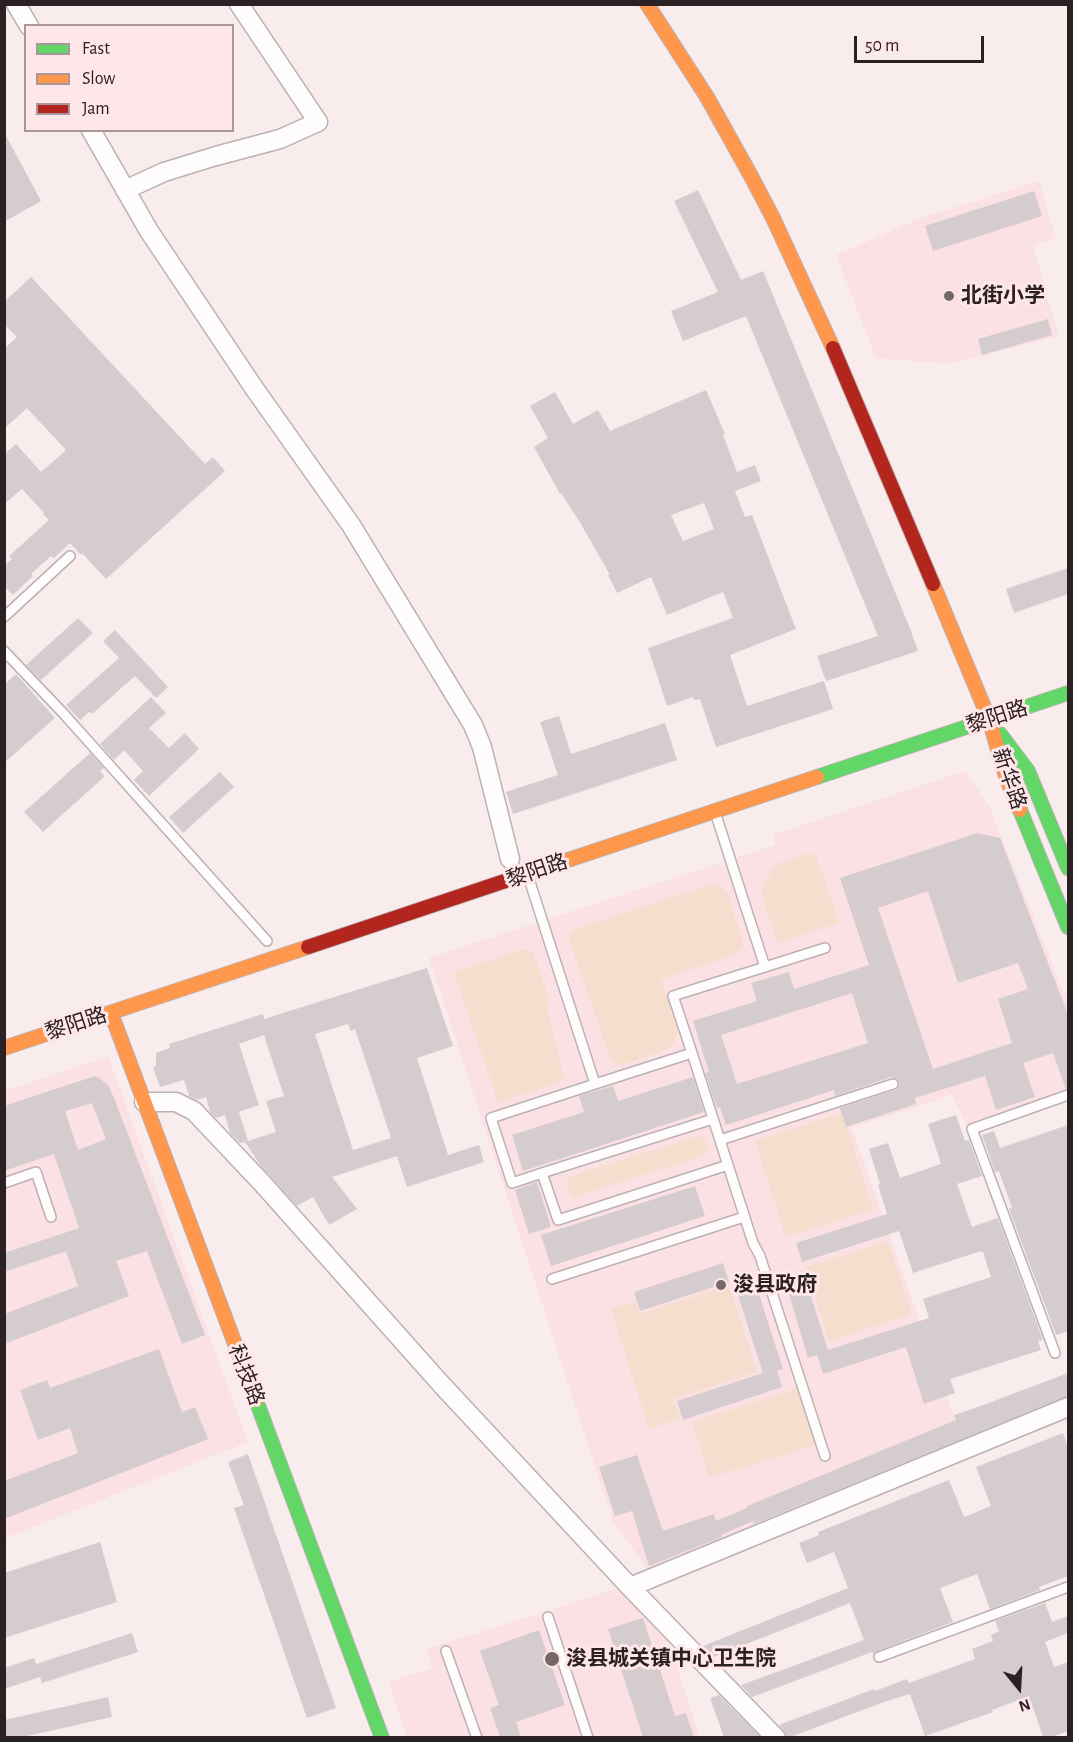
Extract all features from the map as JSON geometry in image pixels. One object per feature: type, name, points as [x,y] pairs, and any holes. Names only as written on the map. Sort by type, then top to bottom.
[{"type":"street","points":[[16,4],[27,24]]},
{"type":"street","points":[[125,190],[164,172],[280,139],[318,122],[239,4]]},
{"type":"street","points":[[647,4],[707,98],[773,218],[844,374],[989,719]]},
{"type":"street","points":[[92,132],[149,231],[234,358],[351,525],[473,725],[482,747],[510,859]]},
{"type":"street","name":"黎阳路","points":[[4,1048],[1068,693]]},
{"type":"street","name":"新华路","points":[[989,719],[1028,771],[1068,868]]},
{"type":"street","name":"新华路","points":[[989,719],[1007,780],[1068,927]]},
{"type":"street","name":"科技路","points":[[111,1013],[382,1737]]},
{"type":"street","points":[[144,1102],[176,1102],[194,1111],[262,1183],[441,1384],[630,1587],[776,1737]]},
{"type":"street","points":[[630,1587],[1068,1407]]},
{"type":"lane","points":[[4,617],[69,556]]},
{"type":"lane","points":[[4,651],[63,713],[267,941]]},
{"type":"lane","points":[[715,811],[765,967]]},
{"type":"lane","points":[[527,874],[595,1084]]},
{"type":"lane","points":[[825,948],[674,996],[744,1217],[760,1256],[825,1456]]},
{"type":"lane","points":[[692,1053],[491,1118],[512,1183],[713,1119]]},
{"type":"lane","points":[[720,1140],[893,1084]]},
{"type":"lane","points":[[1054,1353],[972,1129],[1068,1095]]},
{"type":"lane","points":[[542,1173],[558,1220],[728,1165]]},
{"type":"lane","points":[[4,1183],[36,1172],[51,1217]]},
{"type":"lane","points":[[552,1279],[744,1217]]},
{"type":"lane","points":[[879,1657],[1068,1587]]},
{"type":"lane","points":[[548,1617],[588,1737]]},
{"type":"lane","points":[[446,1650],[477,1737]]},
{"type":"shaded area","name":"北街小学","points":[[1039,181],[1056,238],[1033,246],[1059,336],[948,364],[876,358],[836,255],[918,219]]},
{"type":"shaded area","name":"浚县政府","points":[[965,771],[989,806],[1068,1004],[1068,1090],[967,1126],[952,1095],[852,1128],[962,1441],[651,1574],[613,1521],[429,958],[775,845],[773,835]]},
{"type":"shaded area","points":[[813,854],[818,860],[839,923],[779,943],[776,940],[761,892],[774,867],[779,863]]},
{"type":"shaded area","points":[[716,883],[728,894],[744,946],[736,954],[661,980],[678,1032],[674,1043],[666,1050],[622,1065],[616,1064],[611,1059],[570,943],[572,931]]},
{"type":"shaded area","points":[[520,950],[533,952],[547,993],[549,1005],[547,1012],[564,1077],[561,1081],[498,1103],[454,972]]},
{"type":"shaded area","points":[[108,1056],[248,1442],[5,1538],[5,1091]]},
{"type":"shaded area","points":[[842,1113],[873,1209],[786,1237],[755,1141]]},
{"type":"shaded area","points":[[697,1136],[704,1138],[707,1144],[708,1148],[703,1156],[578,1196],[571,1195],[568,1190],[566,1182],[571,1176]]},
{"type":"shaded area","points":[[888,1241],[911,1314],[829,1341],[806,1267]]},
{"type":"shaded area","points":[[729,1285],[757,1372],[674,1399],[680,1418],[649,1429],[611,1309],[635,1301],[640,1314]]},
{"type":"shaded area","points":[[798,1388],[815,1445],[710,1478],[692,1422]]},
{"type":"shaded area","name":"浚县城关镇中心卫生院","points":[[619,1588],[667,1638],[700,1737],[407,1737],[388,1682],[432,1668],[427,1649]]},
{"type":"building","points":[[4,132],[41,201],[4,222]]},
{"type":"building","points":[[698,190],[741,280],[763,271],[918,651],[826,681],[817,656],[878,636],[746,316],[683,341],[671,311],[718,292],[674,201]]},
{"type":"building","points":[[1034,191],[1042,216],[933,251],[925,226]]},
{"type":"building","points":[[31,277],[205,464],[213,457],[225,471],[106,579],[70,543],[31,574],[33,576],[13,595],[4,586],[4,566],[12,559],[9,556],[49,520],[22,489],[4,504],[4,454],[16,444],[41,472],[66,450],[27,408],[4,429],[4,349],[17,337],[4,324],[4,302]]},
{"type":"building","points":[[1048,319],[1052,335],[982,355],[978,339]]},
{"type":"building","points":[[706,390],[725,434],[723,435],[737,472],[755,465],[761,481],[735,491],[745,517],[752,515],[796,629],[730,655],[747,706],[824,681],[833,709],[716,747],[700,699],[694,700],[693,697],[667,706],[648,648],[733,618],[723,592],[667,615],[651,577],[617,593],[608,575],[610,575],[534,447],[548,438],[530,406],[555,392],[573,424],[598,410],[610,431]],"holes":[[[704,503],[714,529],[683,541],[671,515]]]},
{"type":"building","points":[[1068,568],[1068,594],[1014,613],[1006,589]]},
{"type":"building","points":[[78,618],[93,633],[41,680],[26,665]]},
{"type":"building","points":[[115,630],[168,687],[156,698],[135,676],[92,714],[89,712],[80,720],[66,705],[119,658],[103,641]]},
{"type":"building","points":[[16,674],[55,718],[4,763],[4,685]]},
{"type":"building","points":[[151,697],[166,713],[149,728],[169,748],[185,733],[199,749],[149,796],[134,780],[143,771],[124,750],[114,760],[100,744]]},
{"type":"building","points":[[559,716],[571,754],[665,723],[677,760],[513,814],[506,792],[558,775],[540,722]]},
{"type":"building","points":[[90,753],[104,768],[100,771],[105,776],[43,832],[24,812]]},
{"type":"building","points":[[220,772],[234,787],[183,833],[169,817]]},
{"type":"building","points":[[978,833],[1000,838],[1068,1015],[1068,1088],[1066,1089],[1053,1053],[1023,1063],[1035,1097],[996,1110],[985,1076],[915,1098],[916,1104],[846,1127],[840,1108],[896,1090],[900,1083],[891,1077],[835,1096],[834,1090],[726,1125],[720,1107],[717,1108],[705,1073],[709,1072],[693,1021],[757,1001],[751,983],[789,972],[794,989],[869,965],[840,878]],"holes":[[[928,891],[958,983],[1018,963],[1028,989],[998,999],[1012,1043],[933,1069],[878,908]],[[852,993],[868,1043],[737,1084],[721,1035]]]},
{"type":"building","points":[[427,968],[453,1046],[417,1058],[448,1155],[479,1145],[484,1162],[407,1187],[397,1156],[332,1177],[357,1209],[329,1225],[313,1197],[297,1206],[261,1166],[245,1142],[240,1143],[230,1133],[225,1115],[216,1118],[210,1112],[206,1097],[197,1100],[189,1096],[184,1080],[160,1087],[153,1067],[156,1066],[156,1053],[170,1048],[169,1044],[263,1014],[264,1019]],"holes":[[[348,1024],[351,1031],[355,1029],[391,1138],[353,1150],[315,1034]],[[264,1035],[284,1096],[266,1101],[276,1132],[248,1141],[239,1112],[259,1105],[239,1044]]]},
{"type":"building","points":[[95,1076],[108,1085],[205,1335],[182,1344],[147,1251],[116,1261],[129,1296],[4,1344],[4,1314],[78,1286],[66,1251],[4,1272],[4,1253],[79,1228],[54,1154],[4,1171],[4,1106]],"holes":[[[92,1103],[106,1139],[78,1150],[65,1111]]]},
{"type":"building","points":[[693,1077],[704,1112],[523,1171],[512,1135],[584,1112],[579,1096],[613,1086],[618,1101]]},
{"type":"building","points":[[956,1115],[965,1141],[969,1140],[982,1176],[957,1184],[972,1227],[998,1218],[1043,1340],[1038,1341],[1041,1350],[950,1379],[955,1393],[924,1404],[906,1347],[823,1374],[817,1355],[808,1358],[784,1277],[803,1271],[828,1350],[929,1318],[923,1299],[991,1277],[981,1251],[913,1273],[899,1231],[802,1262],[796,1243],[887,1214],[869,1149],[888,1143],[900,1178],[941,1164],[928,1124]]},
{"type":"building","points":[[1068,1125],[1068,1331],[1056,1335],[1009,1209],[1012,1208],[999,1171],[995,1172],[982,1135],[994,1131],[1000,1148]]},
{"type":"building","points":[[537,1182],[551,1227],[529,1234],[515,1190]]},
{"type":"building","points":[[695,1186],[705,1216],[551,1266],[541,1235]]},
{"type":"building","points":[[723,1263],[729,1282],[640,1311],[634,1292]]},
{"type":"building","points":[[756,1285],[783,1369],[777,1371],[782,1387],[683,1420],[677,1401],[763,1373],[737,1292]]},
{"type":"building","points":[[159,1349],[182,1412],[195,1407],[208,1439],[4,1519],[4,1481],[78,1453],[70,1428],[38,1440],[20,1390],[47,1380],[50,1388]]},
{"type":"building","points":[[1068,1373],[1068,1396],[754,1524],[753,1521],[721,1535],[722,1537],[649,1566],[632,1511],[615,1516],[599,1467],[637,1455],[663,1531],[714,1514],[716,1521],[747,1508],[747,1506],[956,1420],[954,1415]]},
{"type":"building","points":[[1063,1433],[1068,1448],[1068,1576],[1039,1587],[1040,1590],[990,1609],[977,1574],[940,1588],[953,1622],[873,1654],[872,1652],[752,1697],[741,1685],[864,1640],[850,1603],[714,1657],[703,1646],[848,1588],[834,1552],[807,1563],[799,1543],[819,1535],[818,1532],[949,1480],[964,1517],[991,1506],[976,1467]]},
{"type":"building","points":[[248,1454],[336,1708],[307,1718],[234,1508],[244,1505],[228,1462]]},
{"type":"building","points":[[100,1542],[117,1602],[4,1638],[4,1573]]},
{"type":"building","points":[[1045,1603],[1052,1622],[1068,1616],[1068,1633],[1045,1642],[1054,1667],[1068,1662],[1068,1731],[1051,1737],[1043,1737],[1029,1696],[992,1710],[993,1712],[925,1736],[910,1694],[790,1737],[787,1737],[779,1725],[874,1689],[875,1691],[907,1679],[909,1683],[975,1659],[972,1649],[993,1641],[991,1635],[999,1631],[995,1621]]},
{"type":"building","points":[[643,1618],[675,1716],[686,1713],[694,1737],[643,1737],[608,1629]]},
{"type":"building","points":[[539,1630],[565,1705],[516,1722],[521,1737],[500,1737],[490,1708],[499,1705],[480,1651]]},
{"type":"building","points":[[132,1633],[138,1652],[42,1683],[40,1677],[4,1689],[4,1668],[34,1658],[36,1664]]},
{"type":"building","points":[[719,1695],[760,1737],[724,1737],[710,1698]]},
{"type":"building","points":[[108,1697],[112,1717],[23,1737],[4,1737],[4,1720]]},
{"type":"traffic: fast","points":[[817,777],[1068,693]]},
{"type":"traffic: fast","points":[[1000,734],[1028,771],[1068,868]]},
{"type":"traffic: fast","points":[[1020,810],[1068,927]]},
{"type":"traffic: fast","points":[[256,1400],[382,1738]]},
{"type":"traffic: slow","points":[[647,4],[707,97],[751,176],[833,348]]},
{"type":"traffic: slow","points":[[933,584],[989,719],[1007,780],[1020,810]]},
{"type":"traffic: slow","points":[[529,873],[817,777]]},
{"type":"traffic: slow","points":[[4,1048],[308,947]]},
{"type":"traffic: slow","points":[[111,1013],[256,1400]]},
{"type":"traffic: jam","points":[[833,348],[933,584]]},
{"type":"traffic: jam","points":[[308,947],[529,873]]},
{"type":"place","name":"北街小学","points":[[949,296]]},
{"type":"place","name":"浚县政府","points":[[721,1285]]},
{"type":"place","name":"浚县城关镇中心卫生院","points":[[552,1659]]}]
